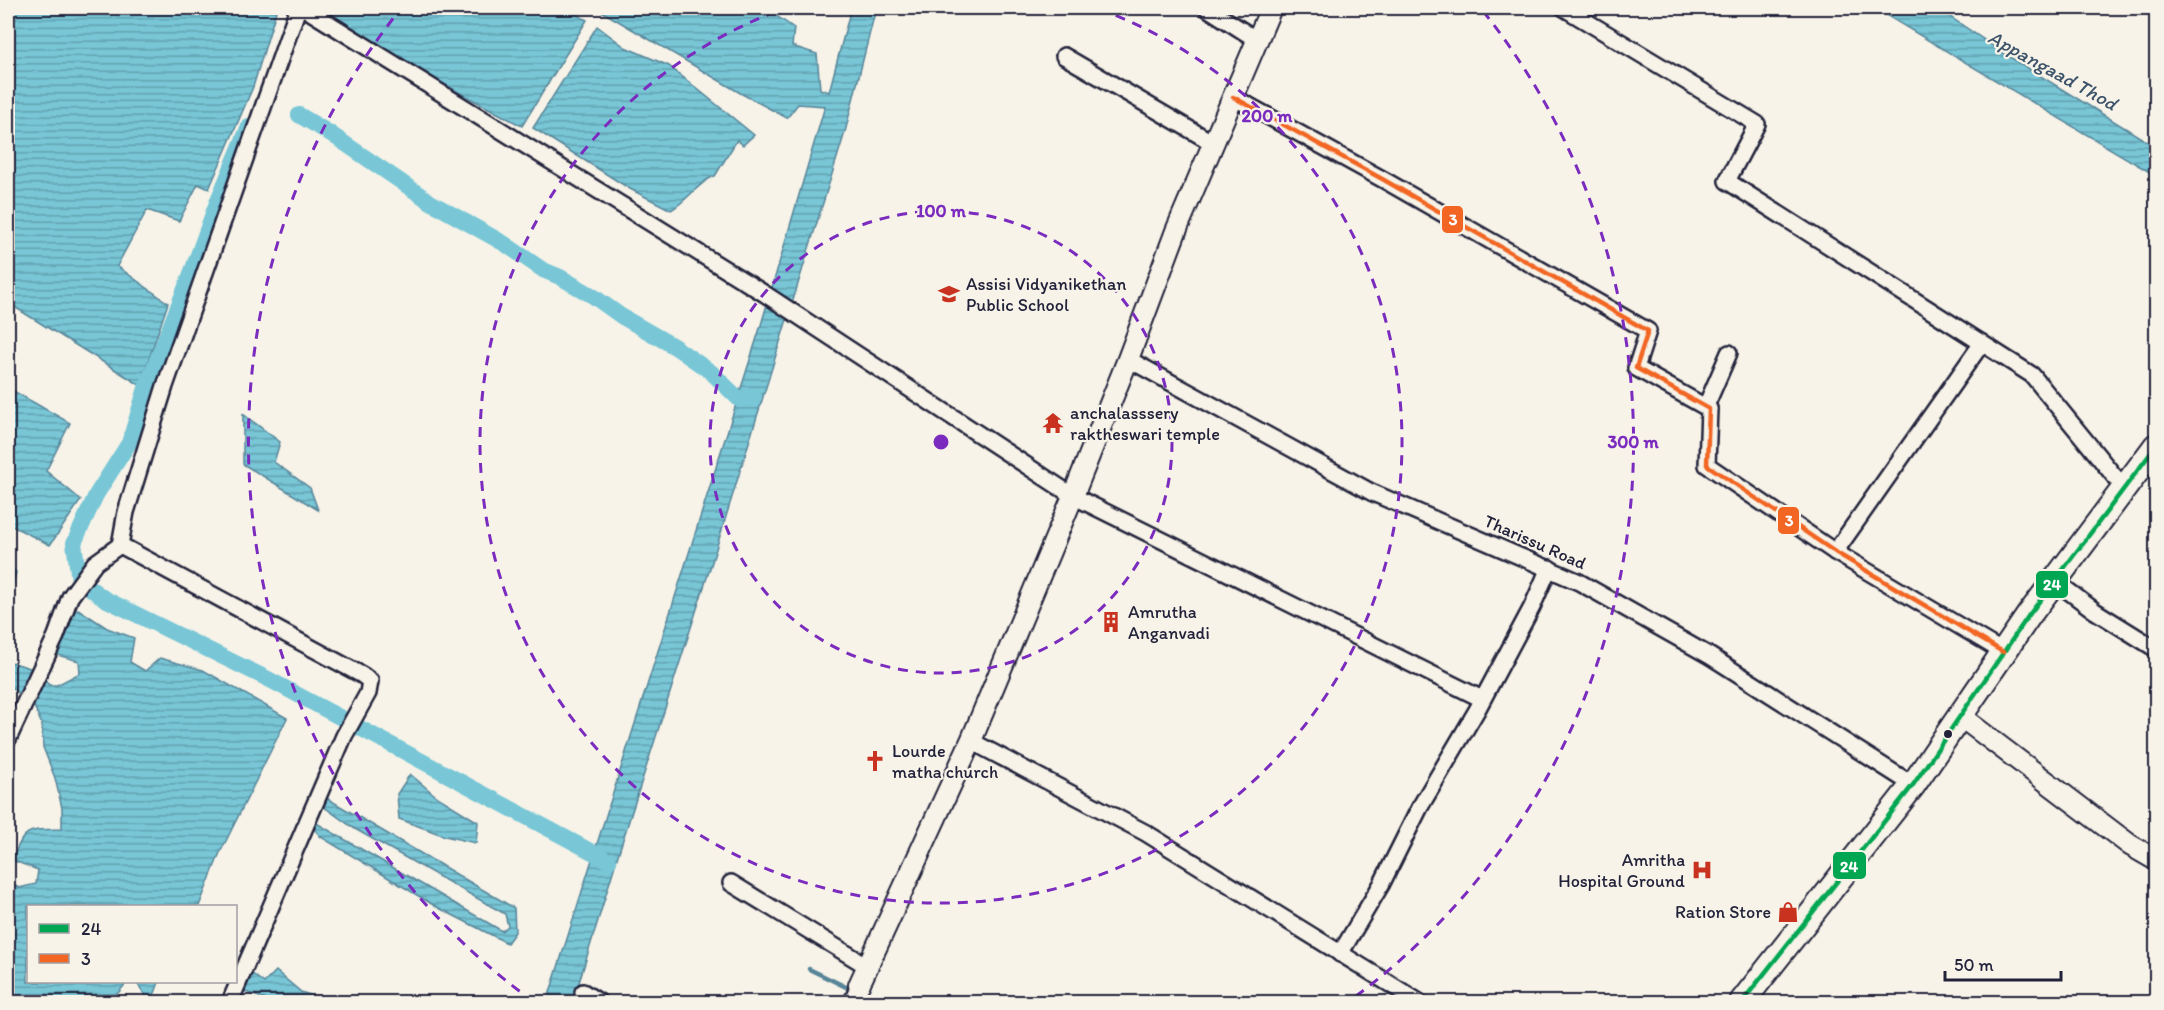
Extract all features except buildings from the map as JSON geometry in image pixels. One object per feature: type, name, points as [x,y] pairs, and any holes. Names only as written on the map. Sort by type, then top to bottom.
[{"type":"main road","points":[[1742,1002],[1912,785],[2003,652],[2157,446]]},
{"type":"street","points":[[8,739],[56,636],[70,597],[95,563],[120,545],[126,512],[165,386],[298,8]]},
{"type":"street","points":[[304,8],[765,294],[1073,495],[1482,699]]},
{"type":"street","points":[[1207,8],[1257,40]]},
{"type":"street","points":[[855,996],[971,741],[1128,359],[1176,231],[1271,8]]},
{"type":"street","points":[[1564,8],[1757,124],[1727,181],[2032,375],[2124,488]]},
{"type":"street","points":[[1064,56],[1213,143]]},
{"type":"street","points":[[1233,97],[1384,180],[1648,331],[1636,368],[1709,409]]},
{"type":"street","points":[[1835,552],[1982,343]]},
{"type":"street","points":[[1729,353],[1706,406],[1709,409],[1707,465],[1835,552],[2003,652]]},
{"type":"street","name":"Tharissu Road","points":[[1128,359],[1371,492],[1579,582],[1710,656],[1912,785]]},
{"type":"street","points":[[120,545],[370,681],[368,693],[353,721],[230,1002]]},
{"type":"street","points":[[1341,954],[1532,607],[1549,568]]},
{"type":"street","points":[[2055,581],[2095,611],[2157,649]]},
{"type":"street","points":[[1960,716],[2130,845],[2157,861]]},
{"type":"street","points":[[971,741],[1146,833],[1419,1002]]},
{"type":"street","points":[[730,883],[867,966]]},
{"type":"street","points":[[583,992],[599,1002]]},
{"type":"water","points":[[8,8],[277,8],[253,87],[209,189],[198,184],[179,221],[147,210],[117,266],[168,303],[140,385],[8,303]]},
{"type":"water","points":[[330,8],[565,8],[587,20],[522,126],[449,87],[334,17]]},
{"type":"water","points":[[596,8],[765,8],[794,28],[792,46],[817,54],[820,89],[829,92],[851,8],[876,8],[845,132],[573,1002],[547,1002],[761,325],[825,106],[798,104],[787,118]]},
{"type":"water","points":[[1874,8],[1937,8],[2005,54],[2156,147],[2156,176]]},
{"type":"water","points":[[597,26],[625,47],[669,66],[754,135],[743,145],[737,140],[715,176],[705,181],[671,210],[630,189],[533,128]]},
{"type":"water","points":[[8,388],[70,423],[46,471],[81,500],[50,545],[8,524]]},
{"type":"water","points":[[243,414],[280,442],[274,462],[310,488],[318,510],[243,464]]},
{"type":"water","points":[[8,566],[16,572],[8,608]]},
{"type":"water","points":[[78,609],[107,628],[134,638],[130,662],[145,671],[160,658],[203,670],[287,718],[219,855],[199,905],[27,905],[27,983],[126,983],[119,992],[107,1002],[22,1002],[8,998],[8,882],[19,888],[36,884],[38,870],[12,860],[21,841],[29,832],[62,829],[62,808],[55,778],[43,747],[42,725],[34,706],[8,685],[8,661],[39,671],[49,685],[57,685],[80,673],[79,661],[43,651],[67,613]]},
{"type":"water","points":[[410,774],[436,796],[478,822],[476,843],[445,836],[399,819],[397,794]]},
{"type":"water","points":[[323,796],[514,908],[515,932],[507,943],[435,906],[321,837],[310,824],[313,821],[502,931],[508,926],[505,914],[355,829],[320,804]]},
{"type":"water","points":[[276,971],[301,992],[331,1002],[272,1002],[243,991],[251,973],[264,983]]},
{"type":"water","points":[[137,983],[159,983],[155,993],[148,999]]},
{"type":"waterway","points":[[299,115],[331,134],[432,203],[505,244],[543,270],[593,296],[621,316],[675,347],[711,372],[740,400],[754,397]]},
{"type":"waterway","points":[[249,126],[146,388],[129,443],[96,495],[74,543],[79,580],[105,599],[270,680],[609,861]]},
{"type":"waterway","points":[[809,969],[877,1002]]},
{"type":"transit line","name":"3","points":[[1233,97],[1384,180],[1648,331],[1636,368],[1709,409],[1707,465],[1835,552],[2003,652]]},
{"type":"transit line","name":"24","points":[[1742,1002],[1913,785],[2029,615],[2156,446]]},
{"type":"place","name":"Assisi Vidyanikethan Public School","points":[[949,294]]},
{"type":"place","name":"anchalasssery raktheswari temple","points":[[1053,423]]},
{"type":"place","name":"Amrutha Anganvadi","points":[[1111,622]]},
{"type":"place","name":"Lourde matha church","points":[[875,761]]},
{"type":"place","name":"Amritha Hospital Ground","points":[[1702,870]]},
{"type":"place","name":"Ration Store","points":[[1788,912]]},
{"type":"water label","name":"Appangaad Thod","points":[[2053,70]]}]
